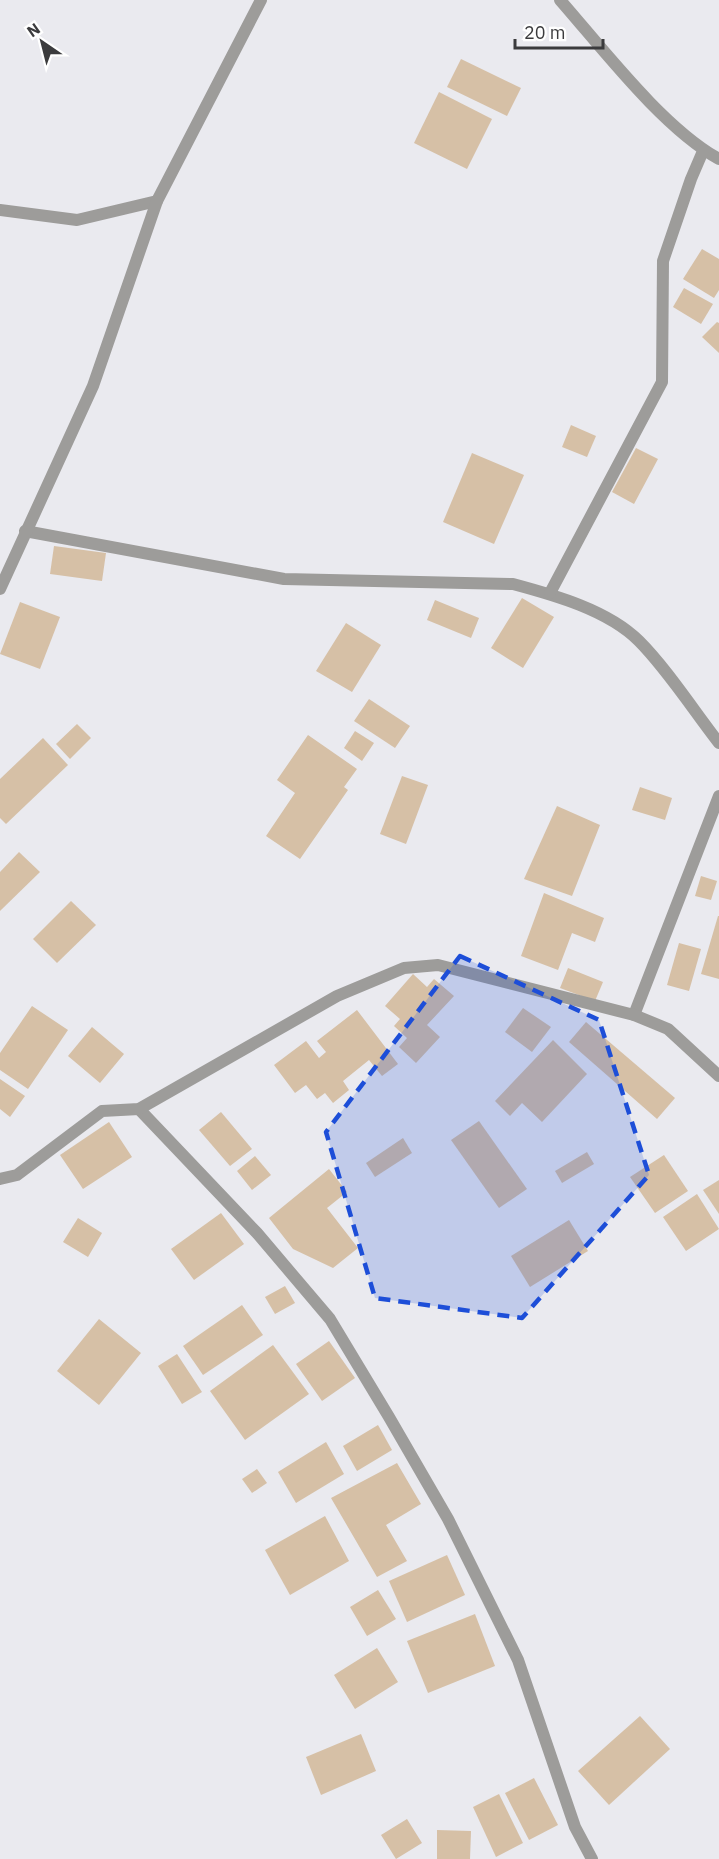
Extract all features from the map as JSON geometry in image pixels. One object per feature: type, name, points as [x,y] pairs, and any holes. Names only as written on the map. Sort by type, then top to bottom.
[{"type":"street","points":[[0,589],[93,386],[158,201],[261,0]]},
{"type":"street","points":[[560,0],[673,125],[703,151],[719,159]]},
{"type":"street","points":[[550,593],[662,382],[663,261],[703,151]]},
{"type":"street","points":[[0,210],[77,220],[158,201]]},
{"type":"street","points":[[25,531],[284,579],[513,584],[550,593],[592,609],[638,640],[719,743]]},
{"type":"street","points":[[634,1014],[719,796]]},
{"type":"street","points":[[0,1179],[17,1175],[102,1111],[139,1109],[337,996],[404,969],[438,965],[634,1014],[668,1029],[719,1076]]},
{"type":"street","points":[[139,1109],[257,1233],[330,1319],[448,1519],[518,1660],[575,1827],[592,1859]]},
{"type":"highlighted area","points":[[460,956],[599,1020],[649,1175],[522,1318],[375,1298],[326,1132]]},
{"type":"building","points":[[461,59],[521,88],[507,116],[447,87]]},
{"type":"building","points":[[439,92],[492,119],[467,169],[414,143]]},
{"type":"building","points":[[702,249],[719,259],[719,290],[714,298],[683,279]]},
{"type":"building","points":[[684,288],[713,304],[701,324],[673,307]]},
{"type":"building","points":[[717,322],[719,323],[719,353],[702,337]]},
{"type":"building","points":[[571,425],[596,436],[587,457],[562,447]]},
{"type":"building","points":[[636,448],[658,459],[634,504],[612,492]]},
{"type":"building","points":[[472,453],[524,475],[494,544],[443,522]]},
{"type":"building","points":[[54,546],[106,553],[102,581],[50,574]]},
{"type":"building","points":[[522,598],[554,617],[523,668],[491,648]]},
{"type":"building","points":[[435,600],[479,618],[471,638],[427,620]]},
{"type":"building","points":[[20,602],[60,617],[40,669],[0,654]]},
{"type":"building","points":[[346,623],[381,645],[352,692],[316,671]]},
{"type":"building","points":[[369,699],[410,726],[395,748],[354,721]]},
{"type":"building","points":[[77,724],[91,738],[70,759],[56,744]]},
{"type":"building","points":[[355,731],[374,743],[362,761],[344,748]]},
{"type":"building","points":[[308,735],[357,769],[344,787],[348,790],[300,859],[266,836],[295,793],[277,780]]},
{"type":"building","points":[[43,738],[68,765],[6,824],[0,818],[0,779]]},
{"type":"building","points":[[402,776],[428,785],[406,844],[380,834]]},
{"type":"building","points":[[640,787],[672,798],[665,820],[632,810]]},
{"type":"building","points":[[557,806],[600,825],[572,896],[524,879]]},
{"type":"building","points":[[19,852],[40,872],[0,911],[0,872]]},
{"type":"building","points":[[701,876],[717,881],[711,900],[695,896]]},
{"type":"building","points":[[544,893],[604,918],[595,942],[572,933],[558,970],[521,956]]},
{"type":"building","points":[[71,901],[96,925],[57,963],[33,939]]},
{"type":"building","points":[[719,916],[719,979],[701,974]]},
{"type":"building","points":[[679,943],[701,949],[689,991],[667,985]]},
{"type":"building","points":[[568,968],[603,982],[595,1001],[560,988]]},
{"type":"building","points":[[413,974],[427,987],[434,979],[454,996],[427,1025],[440,1037],[416,1063],[399,1047],[407,1038],[394,1026],[400,1019],[385,1006]]},
{"type":"building","points":[[32,1006],[68,1030],[28,1089],[0,1070],[0,1053]]},
{"type":"building","points":[[523,1008],[551,1027],[532,1052],[505,1032]]},
{"type":"building","points":[[357,1010],[398,1064],[382,1076],[369,1060],[343,1081],[349,1090],[333,1103],[325,1093],[317,1099],[306,1085],[295,1093],[274,1065],[306,1041],[319,1058],[326,1052],[317,1041]]},
{"type":"building","points":[[586,1022],[675,1098],[657,1119],[569,1042]]},
{"type":"building","points":[[92,1027],[124,1054],[100,1083],[68,1056]]},
{"type":"building","points":[[553,1040],[587,1074],[542,1122],[522,1103],[510,1116],[495,1101]]},
{"type":"building","points":[[0,1079],[25,1096],[10,1117],[0,1109]]},
{"type":"building","points":[[221,1112],[252,1149],[230,1166],[199,1130]]},
{"type":"building","points":[[479,1121],[527,1189],[499,1208],[451,1140]]},
{"type":"building","points":[[109,1122],[132,1157],[83,1189],[60,1155]]},
{"type":"building","points":[[403,1138],[412,1153],[375,1177],[366,1163]]},
{"type":"building","points":[[587,1152],[594,1164],[562,1183],[555,1171]]},
{"type":"building","points":[[664,1155],[688,1191],[655,1213],[630,1177]]},
{"type":"building","points":[[255,1156],[271,1175],[252,1190],[237,1171]]},
{"type":"building","points":[[329,1169],[347,1192],[327,1208],[358,1248],[333,1268],[293,1249],[269,1218]]},
{"type":"building","points":[[719,1180],[719,1214],[703,1190]]},
{"type":"building","points":[[697,1194],[719,1229],[686,1251],[663,1217]]},
{"type":"building","points":[[221,1213],[244,1244],[194,1280],[171,1249]]},
{"type":"building","points":[[78,1218],[102,1233],[88,1257],[63,1242]]},
{"type":"building","points":[[569,1220],[588,1251],[530,1287],[511,1256]]},
{"type":"building","points":[[285,1286],[295,1303],[275,1314],[265,1297]]},
{"type":"building","points":[[242,1305],[263,1335],[203,1375],[183,1346]]},
{"type":"building","points":[[99,1319],[141,1353],[99,1405],[57,1371]]},
{"type":"building","points":[[329,1341],[355,1378],[322,1401],[296,1364]]},
{"type":"building","points":[[273,1345],[309,1394],[245,1440],[210,1391]]},
{"type":"building","points":[[177,1354],[202,1392],[182,1404],[158,1366]]},
{"type":"building","points":[[378,1425],[392,1450],[357,1471],[343,1446]]},
{"type":"building","points":[[326,1442],[344,1474],[296,1503],[278,1472]]},
{"type":"building","points":[[397,1463],[421,1504],[386,1525],[407,1561],[377,1577],[331,1498]]},
{"type":"building","points":[[257,1469],[267,1483],[252,1493],[242,1479]]},
{"type":"building","points":[[325,1516],[349,1561],[290,1595],[265,1550]]},
{"type":"building","points":[[447,1555],[465,1595],[407,1622],[389,1581]]},
{"type":"building","points":[[378,1590],[396,1619],[367,1636],[350,1607]]},
{"type":"building","points":[[475,1614],[495,1666],[428,1693],[407,1641]]},
{"type":"building","points":[[377,1648],[398,1682],[355,1709],[334,1675]]},
{"type":"building","points":[[640,1716],[670,1749],[609,1805],[578,1771]]},
{"type":"building","points":[[361,1734],[376,1771],[321,1795],[306,1757]]},
{"type":"building","points":[[534,1778],[558,1825],[529,1840],[505,1793]]},
{"type":"building","points":[[499,1794],[523,1843],[496,1857],[473,1807]]},
{"type":"building","points":[[407,1819],[422,1843],[396,1859],[381,1835]]},
{"type":"building","points":[[437,1830],[471,1831],[470,1859],[437,1859]]}]
